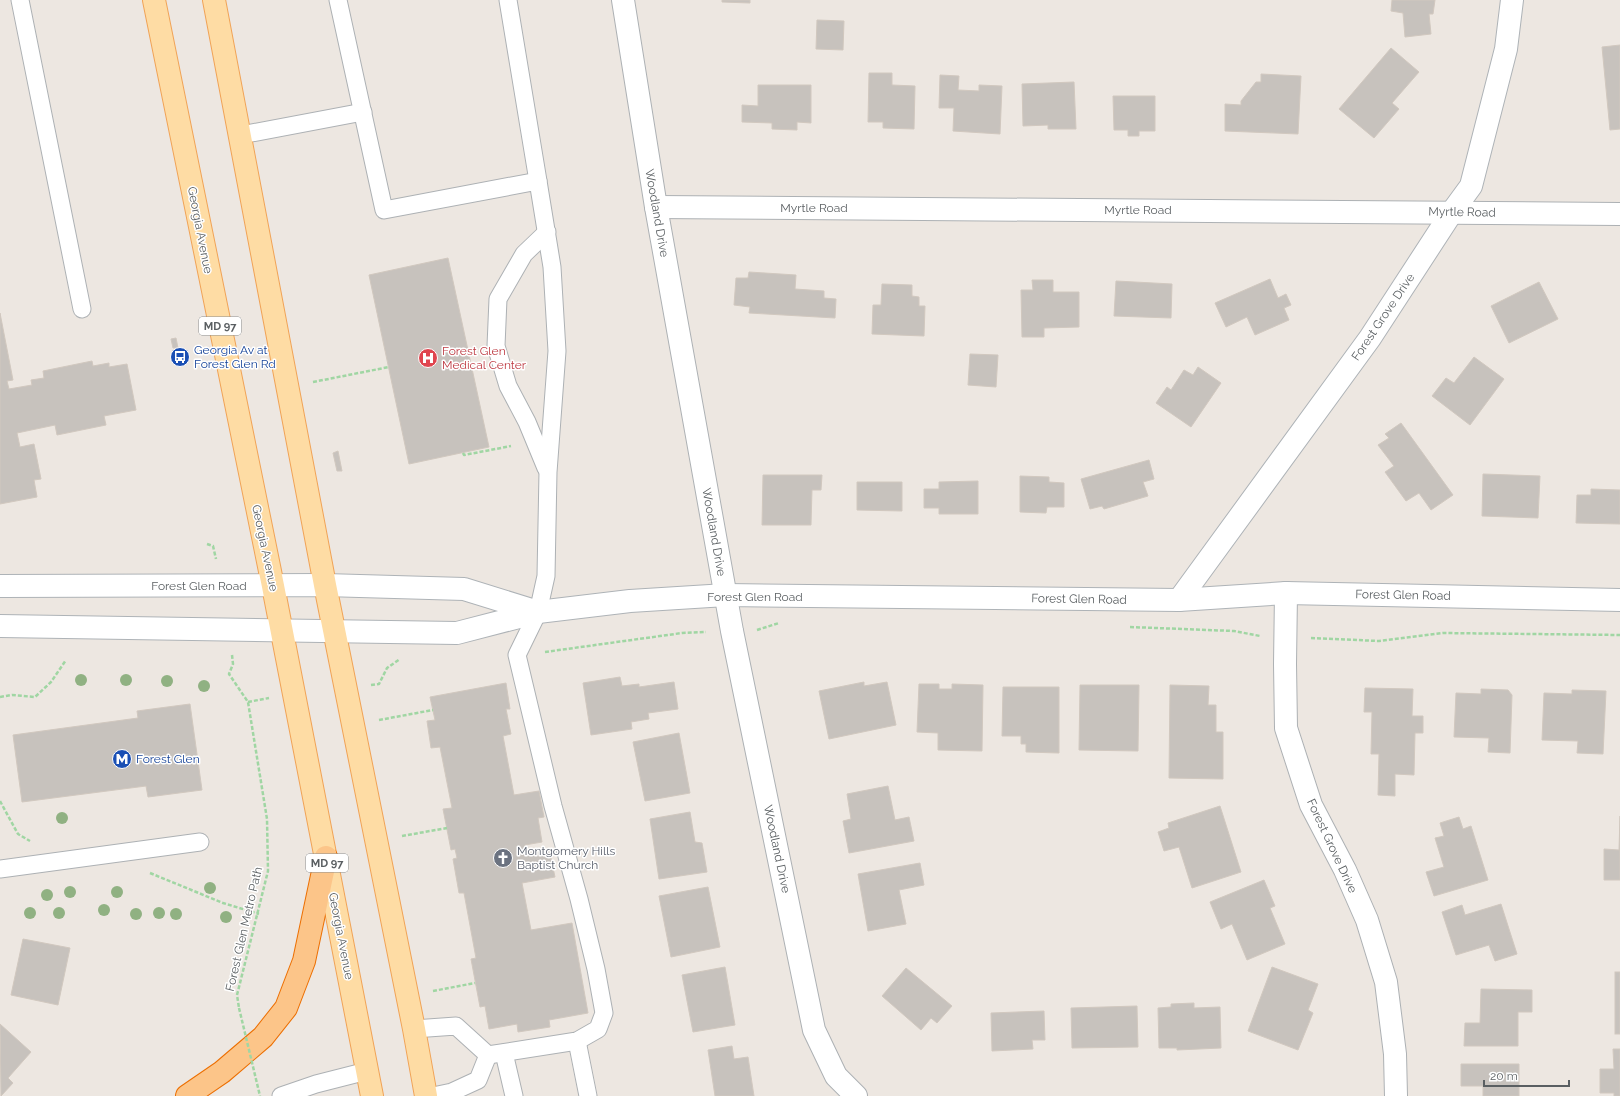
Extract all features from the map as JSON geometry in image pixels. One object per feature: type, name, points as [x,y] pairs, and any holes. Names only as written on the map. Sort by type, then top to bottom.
[{"type":"highway","points":[[187,1096],[222,1072],[264,1037],[286,1008],[304,961],[326,857]]},
{"type":"main road","name":"Georgia Avenue","points":[[154,0],[282,631],[372,1096]]},
{"type":"main road","points":[[214,0],[241,135],[325,585],[414,1029],[426,1096]]},
{"type":"street","name":"Woodland Drive","points":[[623,0],[656,206],[732,631],[814,1030],[836,1076],[856,1096]]},
{"type":"street","name":"Forest Grove Drive","points":[[1179,600],[1370,338],[1452,212],[1471,186],[1506,49],[1512,0]]},
{"type":"street","name":"Myrtle Road","points":[[656,206],[1620,214]]},
{"type":"street","name":"Forest Glen Road","points":[[0,586],[325,585],[464,589],[538,612]]},
{"type":"street","name":"Forest Glen Road","points":[[0,626],[457,633],[538,612],[630,601],[726,595],[1179,600],[1286,593],[1620,600]]},
{"type":"street","name":"Forest Grove Drive","points":[[1286,593],[1286,728],[1311,805],[1345,870],[1367,920],[1386,982],[1395,1054],[1396,1096]]},
{"type":"lane","points":[[20,0],[82,309]]},
{"type":"lane","points":[[338,0],[384,210],[538,181]]},
{"type":"lane","points":[[434,1096],[452,1092],[478,1080],[496,1054],[577,1041],[598,1029],[604,1013],[596,969],[579,899],[553,806],[517,655],[538,612],[546,576],[548,472],[556,351],[552,267],[508,0]]},
{"type":"lane","points":[[241,135],[363,112]]},
{"type":"lane","points":[[547,232],[524,254],[498,299],[496,346],[508,386],[527,422],[548,472]]},
{"type":"lane","points":[[0,869],[200,842]]},
{"type":"lane","points":[[414,1029],[456,1026],[496,1054],[514,1096]]},
{"type":"lane","points":[[577,1041],[588,1096]]},
{"type":"lane","points":[[281,1096],[316,1084],[367,1071]]},
{"type":"path","points":[[312,382],[389,367]]},
{"type":"path","points":[[463,453],[464,456],[514,445]]},
{"type":"path","points":[[517,655],[682,632],[761,630],[780,622]]},
{"type":"path","points":[[1126,627],[1234,631],[1250,635],[1285,638],[1379,641],[1443,633],[1620,635]]},
{"type":"path","points":[[379,684],[387,668],[403,657]]},
{"type":"path","points":[[0,698],[12,695],[35,697],[51,682],[66,660]]},
{"type":"path","name":"Forest Glen Metro Path","points":[[229,674],[248,702],[267,819],[268,871],[259,914],[237,995],[260,1096]]},
{"type":"path","points":[[379,720],[433,710]]},
{"type":"path","points":[[402,836],[447,828]]},
{"type":"path","points":[[223,903],[259,914]]},
{"type":"path","points":[[433,991],[475,983]]},
{"type":"building","points":[[722,0],[750,0],[750,3],[722,2]]},
{"type":"building","points":[[1392,0],[1435,0],[1433,14],[1429,14],[1431,34],[1405,37],[1403,13],[1391,11]]},
{"type":"building","points":[[817,20],[844,21],[843,50],[816,49]]},
{"type":"building","points":[[1620,45],[1620,129],[1610,130],[1602,47]]},
{"type":"building","points":[[1391,48],[1419,72],[1392,103],[1399,109],[1374,138],[1339,109]]},
{"type":"building","points":[[869,73],[892,73],[892,85],[915,86],[914,129],[883,128],[883,122],[868,122]]},
{"type":"building","points":[[1261,74],[1301,76],[1298,134],[1225,131],[1225,104],[1241,105],[1241,101],[1256,82],[1261,82]]},
{"type":"building","points":[[940,75],[959,76],[958,90],[979,91],[979,85],[1002,86],[1000,134],[953,131],[954,108],[939,108]]},
{"type":"building","points":[[1074,82],[1076,129],[1048,129],[1048,125],[1023,126],[1022,84]]},
{"type":"building","points":[[758,85],[811,85],[811,123],[797,122],[797,130],[772,129],[772,123],[742,122],[742,105],[758,106]]},
{"type":"building","points":[[1113,96],[1155,96],[1155,131],[1139,131],[1139,136],[1128,136],[1128,130],[1114,130]]},
{"type":"building","name":"Forest Glen Medical Center","points":[[448,258],[489,447],[409,464],[369,275]]},
{"type":"building","points":[[749,272],[796,275],[795,289],[824,291],[824,298],[836,299],[835,318],[749,313],[750,307],[734,305],[736,278],[748,278]]},
{"type":"building","points":[[1270,279],[1278,298],[1286,294],[1291,305],[1284,308],[1289,320],[1255,335],[1247,317],[1226,327],[1215,303]]},
{"type":"building","points":[[1032,280],[1053,280],[1053,292],[1079,292],[1079,327],[1044,328],[1044,337],[1022,337],[1021,290],[1033,290]]},
{"type":"building","points":[[1116,281],[1172,284],[1171,318],[1114,316]]},
{"type":"building","points":[[1539,282],[1558,319],[1509,343],[1491,306]]},
{"type":"building","points":[[882,284],[912,285],[912,296],[919,297],[919,306],[925,306],[924,336],[872,334],[873,305],[881,305]]},
{"type":"building","points":[[0,313],[13,380],[7,381],[9,389],[32,385],[31,380],[44,378],[43,371],[92,361],[93,366],[109,363],[109,367],[127,364],[136,410],[104,416],[106,425],[57,435],[55,425],[17,433],[20,447],[34,444],[41,479],[34,480],[37,497],[0,504]]},
{"type":"building","points":[[176,338],[178,348],[173,348],[171,339]]},
{"type":"building","points":[[970,354],[998,355],[996,387],[968,385]]},
{"type":"building","points":[[1474,357],[1504,379],[1470,425],[1432,396],[1446,378],[1454,383]]},
{"type":"building","points":[[1198,367],[1221,383],[1191,427],[1156,403],[1167,387],[1171,390],[1184,370],[1193,375]]},
{"type":"building","points":[[1401,423],[1453,495],[1431,510],[1419,493],[1406,501],[1385,472],[1394,466],[1378,445],[1389,438],[1385,434]]},
{"type":"building","points":[[338,451],[342,471],[337,471],[333,453]]},
{"type":"building","points":[[1149,460],[1154,479],[1143,482],[1148,496],[1104,509],[1102,506],[1090,509],[1081,479]]},
{"type":"building","points":[[1483,474],[1540,476],[1538,518],[1482,516]]},
{"type":"building","points":[[763,475],[822,475],[821,490],[812,490],[811,525],[762,525]]},
{"type":"building","points":[[1020,476],[1049,477],[1049,482],[1064,483],[1064,507],[1047,507],[1046,513],[1020,512]]},
{"type":"building","points":[[978,481],[978,514],[939,514],[939,508],[924,508],[924,489],[939,489],[939,482]]},
{"type":"building","points":[[857,482],[902,482],[902,511],[857,510]]},
{"type":"building","points":[[1591,489],[1620,490],[1620,524],[1576,523],[1577,495],[1591,495]]},
{"type":"building","points":[[620,677],[622,686],[639,684],[639,687],[674,682],[678,709],[648,713],[649,719],[631,722],[632,729],[591,735],[583,683]]},
{"type":"building","points":[[864,682],[864,686],[887,682],[896,725],[829,739],[819,691]]},
{"type":"building","name":"Montgomery Hills Baptist Church","points":[[506,683],[510,709],[506,709],[511,734],[503,736],[514,795],[539,791],[544,817],[538,818],[542,842],[525,845],[526,853],[549,849],[555,877],[522,883],[531,930],[572,923],[588,1013],[549,1020],[550,1027],[518,1032],[517,1024],[489,1029],[485,1006],[480,1007],[471,959],[476,958],[464,893],[459,893],[453,859],[457,858],[455,849],[451,850],[443,809],[452,808],[440,747],[431,748],[427,721],[435,720],[430,697]]},
{"type":"building","points":[[919,684],[939,684],[939,689],[952,689],[952,684],[983,685],[982,751],[938,750],[938,733],[917,732]]},
{"type":"building","points":[[1080,685],[1139,685],[1138,751],[1079,750]]},
{"type":"building","points":[[1170,685],[1209,686],[1208,705],[1216,705],[1216,732],[1223,732],[1223,779],[1169,778]]},
{"type":"building","points":[[1003,687],[1059,687],[1059,753],[1026,752],[1026,744],[1021,744],[1021,736],[1002,736]]},
{"type":"building","points":[[1365,688],[1413,689],[1412,716],[1423,716],[1423,733],[1415,733],[1414,775],[1395,774],[1395,796],[1378,795],[1379,754],[1371,754],[1372,712],[1364,712]]},
{"type":"building","points":[[1481,689],[1508,690],[1512,695],[1510,753],[1488,752],[1489,738],[1454,737],[1456,693],[1481,694]]},
{"type":"building","points":[[1572,690],[1606,691],[1603,754],[1577,753],[1578,741],[1542,740],[1544,693],[1572,694]]},
{"type":"building","points":[[190,704],[202,790],[148,797],[146,786],[22,802],[13,735],[138,718],[137,711]]},
{"type":"building","points":[[679,733],[690,793],[645,801],[633,742]]},
{"type":"building","points":[[888,786],[895,820],[909,817],[914,841],[849,853],[843,821],[851,819],[847,794]]},
{"type":"building","points":[[1220,806],[1241,872],[1192,888],[1179,847],[1164,851],[1158,832],[1169,828],[1168,823]]},
{"type":"building","points":[[690,812],[695,842],[702,843],[707,872],[659,879],[650,819]]},
{"type":"building","points":[[1620,816],[1620,880],[1604,880],[1604,849],[1619,850]]},
{"type":"building","points":[[1459,817],[1463,829],[1471,826],[1488,880],[1434,896],[1426,872],[1444,867],[1435,838],[1444,836],[1440,823]]},
{"type":"building","points":[[920,863],[924,885],[899,890],[906,924],[868,931],[858,874]]},
{"type":"building","points":[[1264,880],[1275,906],[1270,908],[1285,944],[1247,960],[1232,924],[1221,929],[1210,902]]},
{"type":"building","points":[[708,887],[720,947],[671,957],[659,896]]},
{"type":"building","points":[[1501,904],[1517,954],[1495,961],[1489,945],[1456,955],[1442,912],[1462,905],[1465,915]]},
{"type":"building","points":[[23,939],[70,948],[58,1005],[11,995]]},
{"type":"building","points":[[725,967],[735,1025],[693,1032],[682,975]]},
{"type":"building","points":[[1272,967],[1318,984],[1308,1010],[1313,1013],[1298,1050],[1248,1031]]},
{"type":"building","points":[[906,968],[952,1006],[937,1023],[931,1018],[921,1030],[882,996]]},
{"type":"building","points":[[1615,972],[1620,972],[1620,1034],[1615,1034]]},
{"type":"building","points":[[1481,989],[1532,990],[1532,1012],[1518,1012],[1518,1046],[1464,1046],[1465,1023],[1480,1023]]},
{"type":"building","points":[[1194,1003],[1194,1008],[1220,1007],[1221,1048],[1177,1050],[1177,1048],[1159,1048],[1158,1008],[1171,1007],[1171,1004]]},
{"type":"building","points":[[1137,1006],[1138,1047],[1072,1048],[1071,1008]]},
{"type":"building","points":[[1044,1011],[1045,1040],[1032,1040],[1033,1049],[992,1051],[991,1013]]},
{"type":"building","points":[[0,1024],[31,1052],[8,1078],[13,1083],[1,1096]]},
{"type":"building","points":[[732,1046],[734,1059],[748,1057],[754,1096],[715,1096],[708,1050]]},
{"type":"building","points":[[1613,1049],[1620,1049],[1620,1096],[1614,1096],[1614,1093],[1600,1093],[1600,1069],[1614,1069]]},
{"type":"building","points":[[1461,1064],[1519,1064],[1519,1096],[1483,1096],[1483,1086],[1461,1086]]},
{"type":"place","name":"Georgia Av at Forest Glen Rd","points":[[180,357]]},
{"type":"place","name":"Forest Glen Medical Center","points":[[428,358]]},
{"type":"place","name":"Forest Glen","points":[[122,759]]},
{"type":"place","name":"Montgomery Hills Baptist Church","points":[[503,858]]}]
